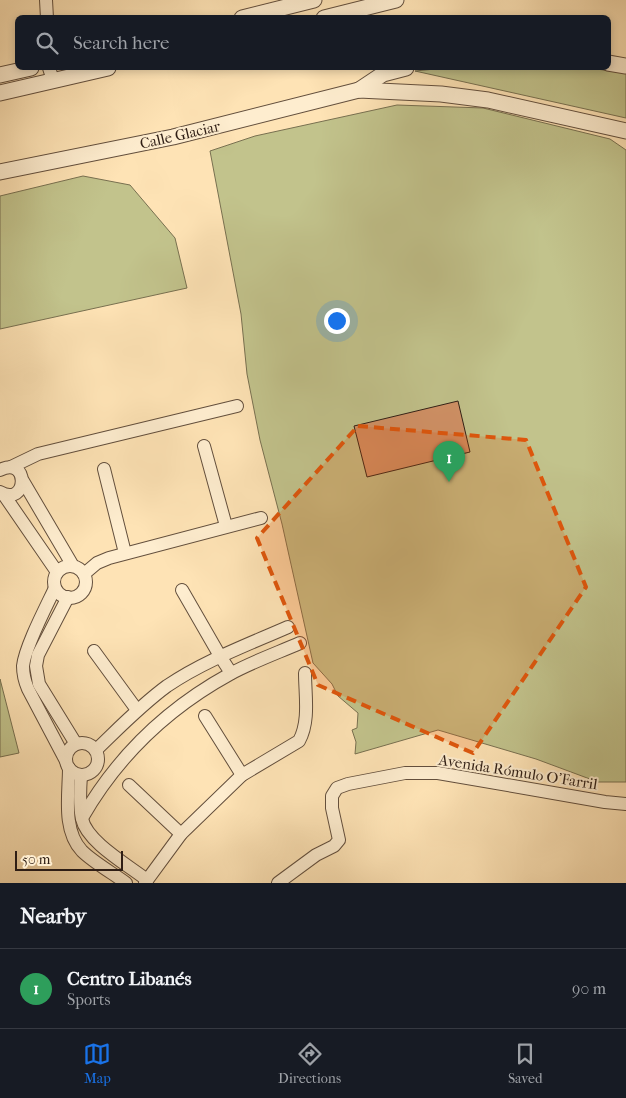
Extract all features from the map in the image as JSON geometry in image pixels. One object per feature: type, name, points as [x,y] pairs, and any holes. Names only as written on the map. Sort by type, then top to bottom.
[{"type":"street","points":[[46,0],[47,15]]},
{"type":"street","points":[[254,15],[314,0]]},
{"type":"street","points":[[346,15],[369,12],[396,0]]},
{"type":"street","points":[[611,64],[626,66]]},
{"type":"street","points":[[0,75],[22,70]]},
{"type":"street","points":[[0,93],[58,73],[88,70]]},
{"type":"street","points":[[382,71],[392,92]]},
{"type":"street","name":"Calle Glaciar","points":[[359,90],[382,71]]},
{"type":"street","name":"Calle Glaciar","points":[[0,172],[173,138],[359,90],[441,94],[488,100],[626,131]]},
{"type":"street","points":[[6,468],[38,454],[237,406]]},
{"type":"street","points":[[204,446],[226,526]]},
{"type":"street","points":[[6,468],[17,470],[21,475],[73,566]]},
{"type":"street","points":[[104,469],[125,553]]},
{"type":"street","points":[[2,493],[11,495],[17,492],[21,488],[23,481]]},
{"type":"street","points":[[2,493],[57,572]]},
{"type":"street","points":[[84,574],[97,563],[109,558],[261,518]]},
{"type":"street","points":[[55,588],[60,594],[68,598],[76,596],[83,590],[86,582],[84,574],[73,566],[64,567],[57,572],[54,579],[55,588],[26,655],[23,667],[24,680],[67,764],[74,773],[80,775],[88,774],[94,770],[98,764],[96,750],[84,743],[76,744],[66,754],[67,764],[69,821],[72,835],[82,850],[126,883]]},
{"type":"street","points":[[182,590],[231,673]]},
{"type":"street","points":[[68,598],[38,655],[36,666],[39,684],[76,744]]},
{"type":"street","points":[[96,750],[137,710],[168,686],[220,656],[288,628]]},
{"type":"street","points":[[82,818],[105,781],[152,728],[199,692],[231,673],[300,643]]},
{"type":"street","points":[[94,651],[137,710]]},
{"type":"street","points":[[80,775],[82,818],[85,828],[94,840],[146,881],[182,834],[242,775],[299,741],[304,733],[306,718],[305,673]]},
{"type":"street","points":[[206,716],[242,775]]},
{"type":"street","name":"Avenida Rómulo O'Farril","points":[[278,883],[316,855],[334,846],[339,840],[332,808],[332,796],[336,788],[348,784],[405,774],[438,774],[626,804]]},
{"type":"street","points":[[129,785],[182,834]]},
{"type":"highlighted area","points":[[358,426],[526,440],[586,587],[473,753],[318,685],[257,538]]},
{"type":"green space","points":[[604,70],[626,73],[626,118],[415,71]]},
{"type":"green space","points":[[397,105],[483,108],[610,139],[626,150],[626,782],[598,782],[536,759],[438,730],[355,754],[356,742],[352,730],[357,728],[358,713],[338,696],[332,684],[313,663],[282,524],[260,440],[247,374],[241,314],[210,151],[255,136]]},
{"type":"green space","points":[[83,176],[130,185],[175,238],[187,288],[0,329],[0,196]]},
{"type":"green space","points":[[0,679],[19,753],[0,757]]},
{"type":"building","points":[[458,401],[470,452],[367,477],[354,426]]},
{"type":"place","name":"Centro Libanés","points":[[449,482]]}]
